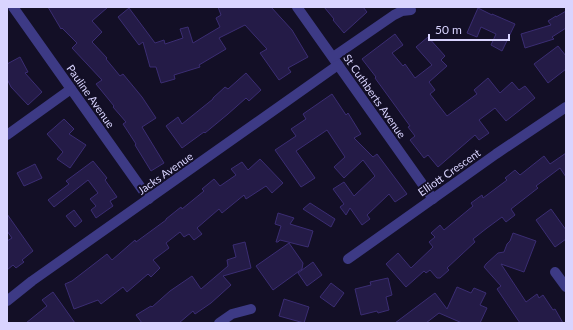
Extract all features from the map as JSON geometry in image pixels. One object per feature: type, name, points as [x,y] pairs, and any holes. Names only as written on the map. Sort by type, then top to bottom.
[{"type":"street","name":"Pauline Avenue","points":[[13,7],[149,199]]},
{"type":"street","name":"St Cuthberts Avenue","points":[[297,7],[433,199]]},
{"type":"street","name":"Jacks Avenue","points":[[7,301],[149,199],[336,61],[387,19],[402,12],[411,10]]},
{"type":"street","points":[[7,135],[71,89]]},
{"type":"street","name":"Elliott Crescent","points":[[348,259],[496,154],[566,107]]},
{"type":"street","points":[[555,272],[566,288]]},
{"type":"street","points":[[219,323],[232,314],[251,309]]},
{"type":"building","points":[[48,7],[108,7],[92,21],[102,32],[92,42],[107,58],[106,59],[120,76],[123,74],[142,97],[156,118],[142,127],[164,163],[151,171],[123,124],[126,122],[96,84],[102,80],[72,48],[77,43],[62,28],[61,29]]},
{"type":"building","points":[[218,7],[271,7],[292,30],[308,57],[288,68],[291,72],[279,80],[260,53],[267,49],[245,25],[219,38],[226,49],[199,65],[200,67],[174,75],[175,79],[161,83],[156,67],[150,67],[143,42],[139,45],[118,17],[129,8],[155,43],[164,40],[165,44],[183,38],[180,29],[188,27],[193,43],[220,27],[216,18],[221,15]]},
{"type":"building","points":[[324,7],[363,7],[367,12],[344,33]]},
{"type":"building","points":[[478,8],[515,24],[502,51],[491,45],[496,34],[481,27],[477,37],[467,33]]},
{"type":"building","points":[[566,11],[566,28],[552,37],[554,39],[525,48],[521,34],[551,25],[548,21]]},
{"type":"building","points":[[395,34],[403,45],[392,53],[403,66],[405,64],[415,78],[432,65],[416,47],[428,37],[445,56],[441,60],[447,66],[429,82],[435,90],[430,94],[447,116],[477,94],[474,90],[488,78],[500,93],[512,82],[519,90],[525,86],[535,98],[506,121],[495,108],[479,120],[489,133],[479,140],[475,135],[438,167],[428,155],[424,158],[410,140],[415,136],[408,127],[410,126],[362,59]]},
{"type":"building","points":[[558,46],[566,56],[566,69],[548,83],[534,64]]},
{"type":"building","points":[[20,57],[28,72],[25,73],[42,92],[28,105],[11,87],[7,79],[7,64]]},
{"type":"building","points":[[246,73],[261,90],[249,101],[246,98],[205,133],[204,132],[182,148],[166,126],[178,117],[182,124],[213,99],[225,87],[228,89]]},
{"type":"building","points":[[332,94],[346,115],[348,113],[361,134],[354,138],[373,157],[377,154],[407,194],[395,202],[389,194],[367,215],[370,219],[362,225],[350,208],[346,215],[340,207],[344,204],[333,189],[344,182],[354,196],[375,176],[363,160],[344,178],[334,167],[345,157],[327,130],[296,151],[315,178],[301,187],[275,150],[296,136],[291,129],[306,119],[303,114]]},
{"type":"building","points":[[64,119],[74,129],[69,134],[86,145],[70,168],[57,159],[63,152],[47,134]]},
{"type":"building","points":[[566,153],[566,177],[560,168],[536,186],[538,188],[511,209],[515,215],[506,222],[502,217],[473,239],[475,242],[447,268],[449,270],[440,278],[437,278],[430,270],[426,273],[424,271],[406,287],[386,264],[398,253],[411,268],[433,247],[429,242],[435,237],[431,233],[440,225],[444,230],[473,206],[471,203],[482,195],[483,198],[507,180],[505,178],[515,170],[520,175],[544,156],[550,164]]},
{"type":"building","points":[[260,159],[283,183],[272,193],[266,186],[246,199],[244,195],[222,213],[219,209],[197,228],[202,234],[194,240],[189,234],[184,237],[180,232],[166,243],[169,248],[153,260],[160,268],[151,277],[148,274],[127,292],[123,287],[101,304],[98,300],[74,309],[65,284],[72,281],[107,254],[112,260],[135,240],[136,242],[181,207],[182,209],[204,191],[202,189],[214,179],[220,186],[236,175],[231,169],[242,162],[248,170]]},
{"type":"building","points":[[93,161],[107,178],[105,180],[117,197],[110,201],[113,206],[96,218],[91,210],[96,206],[90,199],[98,193],[88,180],[54,207],[48,200],[69,184],[66,181]]},
{"type":"building","points":[[35,164],[42,178],[24,186],[17,173]]},
{"type":"building","points":[[310,203],[335,219],[331,227],[303,209]]},
{"type":"building","points":[[551,209],[566,230],[566,239],[555,247],[536,220]]},
{"type":"building","points":[[74,210],[82,221],[75,227],[66,216]]},
{"type":"building","points":[[278,213],[294,218],[290,224],[313,231],[308,247],[280,240],[276,242],[281,226],[275,224]]},
{"type":"building","points":[[7,214],[33,251],[22,260],[24,262],[16,268],[13,265],[7,270],[7,241],[12,238],[7,231]]},
{"type":"building","points":[[513,233],[536,241],[524,272],[501,264],[526,302],[537,294],[539,298],[543,295],[553,310],[555,309],[563,323],[520,323],[497,289],[501,286],[484,267],[498,253],[504,252]]},
{"type":"building","points":[[245,242],[251,268],[223,276],[231,285],[211,303],[195,314],[193,311],[179,323],[142,323],[136,315],[151,306],[152,307],[170,291],[192,276],[201,289],[228,266],[227,260],[236,257],[233,245]]},
{"type":"building","points":[[289,243],[303,263],[302,269],[273,290],[256,266]]},
{"type":"building","points":[[313,262],[322,275],[307,286],[298,273]]},
{"type":"building","points":[[388,278],[392,295],[386,297],[389,310],[361,315],[355,289],[371,285],[370,282]]},
{"type":"building","points":[[331,283],[344,293],[334,307],[320,297]]},
{"type":"building","points":[[457,287],[471,293],[474,288],[486,293],[480,305],[487,308],[480,323],[462,323],[439,313],[426,323],[395,323],[435,293],[447,309]]},
{"type":"building","points":[[53,292],[75,323],[26,323],[47,306],[42,300]]},
{"type":"building","points":[[284,299],[309,307],[304,323],[279,316]]}]
